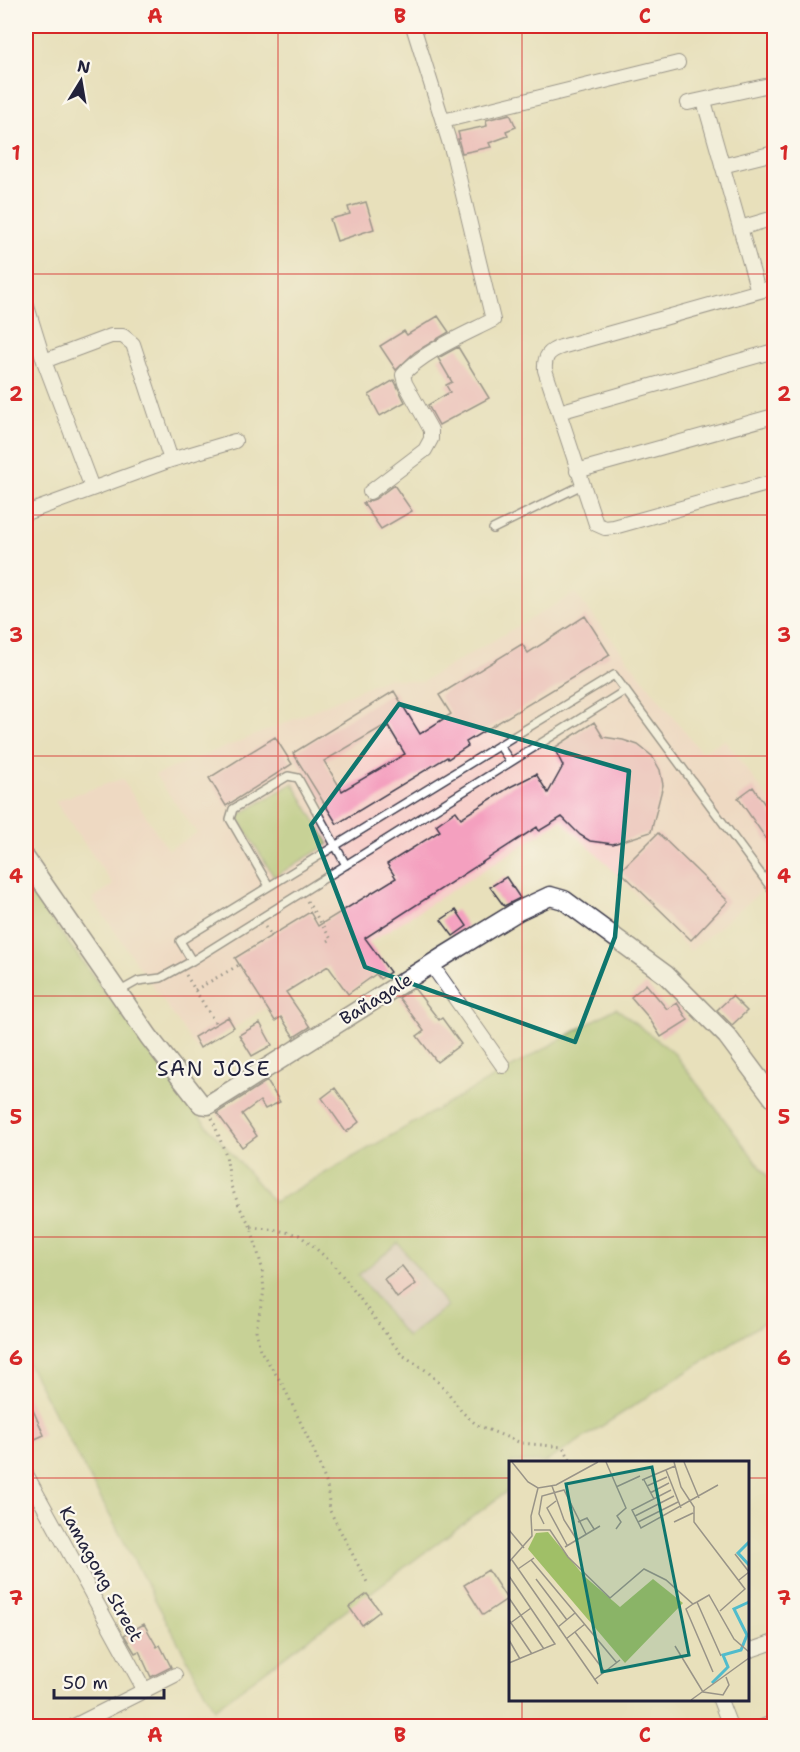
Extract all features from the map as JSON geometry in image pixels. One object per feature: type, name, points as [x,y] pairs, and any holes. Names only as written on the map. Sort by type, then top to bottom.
[{"type":"street","points":[[370,492],[425,450],[431,439],[431,430],[405,383],[403,375],[408,368],[424,356],[493,320],[454,157],[413,26]]},
{"type":"street","points":[[443,122],[678,63]]},
{"type":"street","points":[[688,104],[774,84]]},
{"type":"street","points":[[704,101],[758,291]]},
{"type":"street","points":[[722,166],[774,153]]},
{"type":"street","points":[[740,228],[774,219]]},
{"type":"street","points":[[774,287],[550,351],[544,361],[577,471],[596,524],[605,528],[614,527],[774,482]]},
{"type":"street","points":[[26,303],[44,361],[93,488]]},
{"type":"street","points":[[44,361],[111,336],[123,336],[133,344],[171,460]]},
{"type":"street","points":[[559,412],[774,351]]},
{"type":"street","points":[[577,471],[774,416]]},
{"type":"street","points":[[26,513],[171,460],[235,441]]},
{"type":"street","points":[[26,859],[117,992],[196,1100],[208,1105]]},
{"type":"street","name":"Bañagale","points":[[208,1105],[431,964],[518,911],[550,896],[564,900],[666,975],[727,1036],[774,1099]]},
{"type":"street","points":[[431,964],[503,1066]]},
{"type":"street","name":"Kamagong Street","points":[[26,1474],[145,1690]]},
{"type":"street","points":[[749,1650],[774,1642]]},
{"type":"street","points":[[74,1726],[175,1675]]},
{"type":"street","points":[[720,1701],[729,1726]]},
{"type":"street","points":[[764,1726],[774,1723]]},
{"type":"lane","points":[[493,530],[582,485]]},
{"type":"lane","points":[[192,961],[180,941],[614,675],[774,892]]},
{"type":"lane","points":[[117,992],[138,981],[161,978],[177,970],[626,690]]},
{"type":"lane","points":[[499,745],[510,761]]},
{"type":"lane","points":[[269,886],[230,819],[233,809],[288,776],[298,778],[346,865]]},
{"type":"path","points":[[306,900],[331,939]]},
{"type":"path","points":[[264,926],[272,936]]},
{"type":"path","points":[[195,990],[239,965]]},
{"type":"path","points":[[177,970],[185,974],[216,1024]]},
{"type":"path","points":[[208,1105],[226,1155],[231,1186],[251,1227],[262,1268],[264,1291],[256,1330],[260,1350],[283,1385],[309,1441],[327,1485],[330,1511],[368,1584]]},
{"type":"path","points":[[251,1227],[299,1235],[313,1246],[346,1280],[401,1354],[427,1371],[446,1390],[462,1412],[477,1425],[521,1443],[562,1447],[571,1461]]},
{"type":"highlighted area","points":[[399,704],[629,771],[615,937],[575,1042],[365,967],[311,825]]},
{"type":"shaded area","points":[[575,593],[701,752],[725,740],[774,806],[774,881],[690,951],[602,859],[561,821],[198,1051],[92,899],[113,885],[55,801],[122,779],[168,850],[197,833],[155,775],[276,727],[386,678],[422,682]]},
{"type":"shaded area","points":[[398,1243],[447,1306],[407,1337],[357,1275]]},
{"type":"green space","points":[[293,783],[329,844],[274,877],[237,816]]},
{"type":"green space","points":[[26,886],[189,1105],[274,1202],[616,1008],[674,1053],[774,1185],[774,1316],[548,1461],[509,1461],[509,1490],[214,1709],[26,1360]],"holes":[[[398,1243],[447,1306],[407,1337],[358,1275]]]},
{"type":"building","points":[[510,114],[516,127],[506,131],[508,136],[489,143],[491,147],[462,153],[458,132],[487,126],[486,120]]},
{"type":"building","points":[[366,202],[374,229],[337,241],[330,219],[350,214],[348,207]]},
{"type":"building","points":[[438,316],[449,332],[415,352],[396,370],[380,346],[404,331],[407,335]]},
{"type":"building","points":[[458,347],[489,398],[439,425],[428,405],[450,392],[446,385],[452,382],[438,358]]},
{"type":"building","points":[[394,380],[405,402],[380,416],[369,395]]},
{"type":"building","points":[[394,485],[412,511],[381,529],[363,503],[375,499]]},
{"type":"building","points":[[585,616],[610,655],[466,742],[468,746],[448,759],[447,757],[337,824],[293,753],[394,691],[420,734],[451,714],[439,695],[522,644],[528,653]],"holes":[[[387,724],[405,754],[342,791],[324,761]]]},
{"type":"building","points":[[594,722],[603,737],[638,745],[652,756],[660,770],[663,785],[651,832],[613,844],[590,841],[580,835],[562,817],[539,831],[537,827],[365,938],[390,972],[380,979],[376,974],[348,994],[328,966],[286,992],[310,1027],[294,1037],[281,1017],[275,1021],[235,958],[310,912],[318,926],[396,878],[387,864],[440,831],[436,825],[456,811],[461,818],[510,787],[536,774],[548,793],[563,766],[554,748]]},
{"type":"building","points":[[275,737],[292,764],[226,806],[209,778]]},
{"type":"building","points":[[753,787],[774,818],[774,850],[738,798]]},
{"type":"building","points":[[658,833],[728,901],[691,940],[620,871]]},
{"type":"building","points":[[506,877],[520,898],[504,906],[490,887]]},
{"type":"building","points":[[456,910],[467,926],[453,936],[441,920]]},
{"type":"building","points":[[646,984],[667,1009],[677,1003],[688,1020],[661,1037],[631,997]]},
{"type":"building","points":[[414,988],[439,1020],[442,1018],[461,1044],[437,1062],[417,1036],[424,1031],[399,998]]},
{"type":"building","points":[[732,996],[747,1011],[732,1025],[717,1010]]},
{"type":"building","points":[[228,1017],[234,1027],[200,1048],[194,1037]]},
{"type":"building","points":[[260,1023],[272,1045],[252,1056],[239,1035]]},
{"type":"building","points":[[267,1081],[280,1102],[265,1109],[260,1101],[242,1114],[257,1136],[242,1147],[217,1113]]},
{"type":"building","points":[[335,1088],[359,1122],[346,1132],[322,1098]]},
{"type":"building","points":[[402,1266],[416,1284],[397,1298],[384,1279]]},
{"type":"building","points":[[26,1394],[44,1435],[26,1443]]},
{"type":"building","points":[[488,1570],[507,1599],[483,1615],[464,1585]]},
{"type":"building","points":[[367,1594],[380,1611],[362,1625],[349,1607]]},
{"type":"building","points":[[144,1624],[157,1647],[160,1645],[171,1667],[151,1677],[139,1651],[135,1653],[124,1635]]},
{"type":"district","name":"SAN JOSE","points":[[214,1069]]}]
